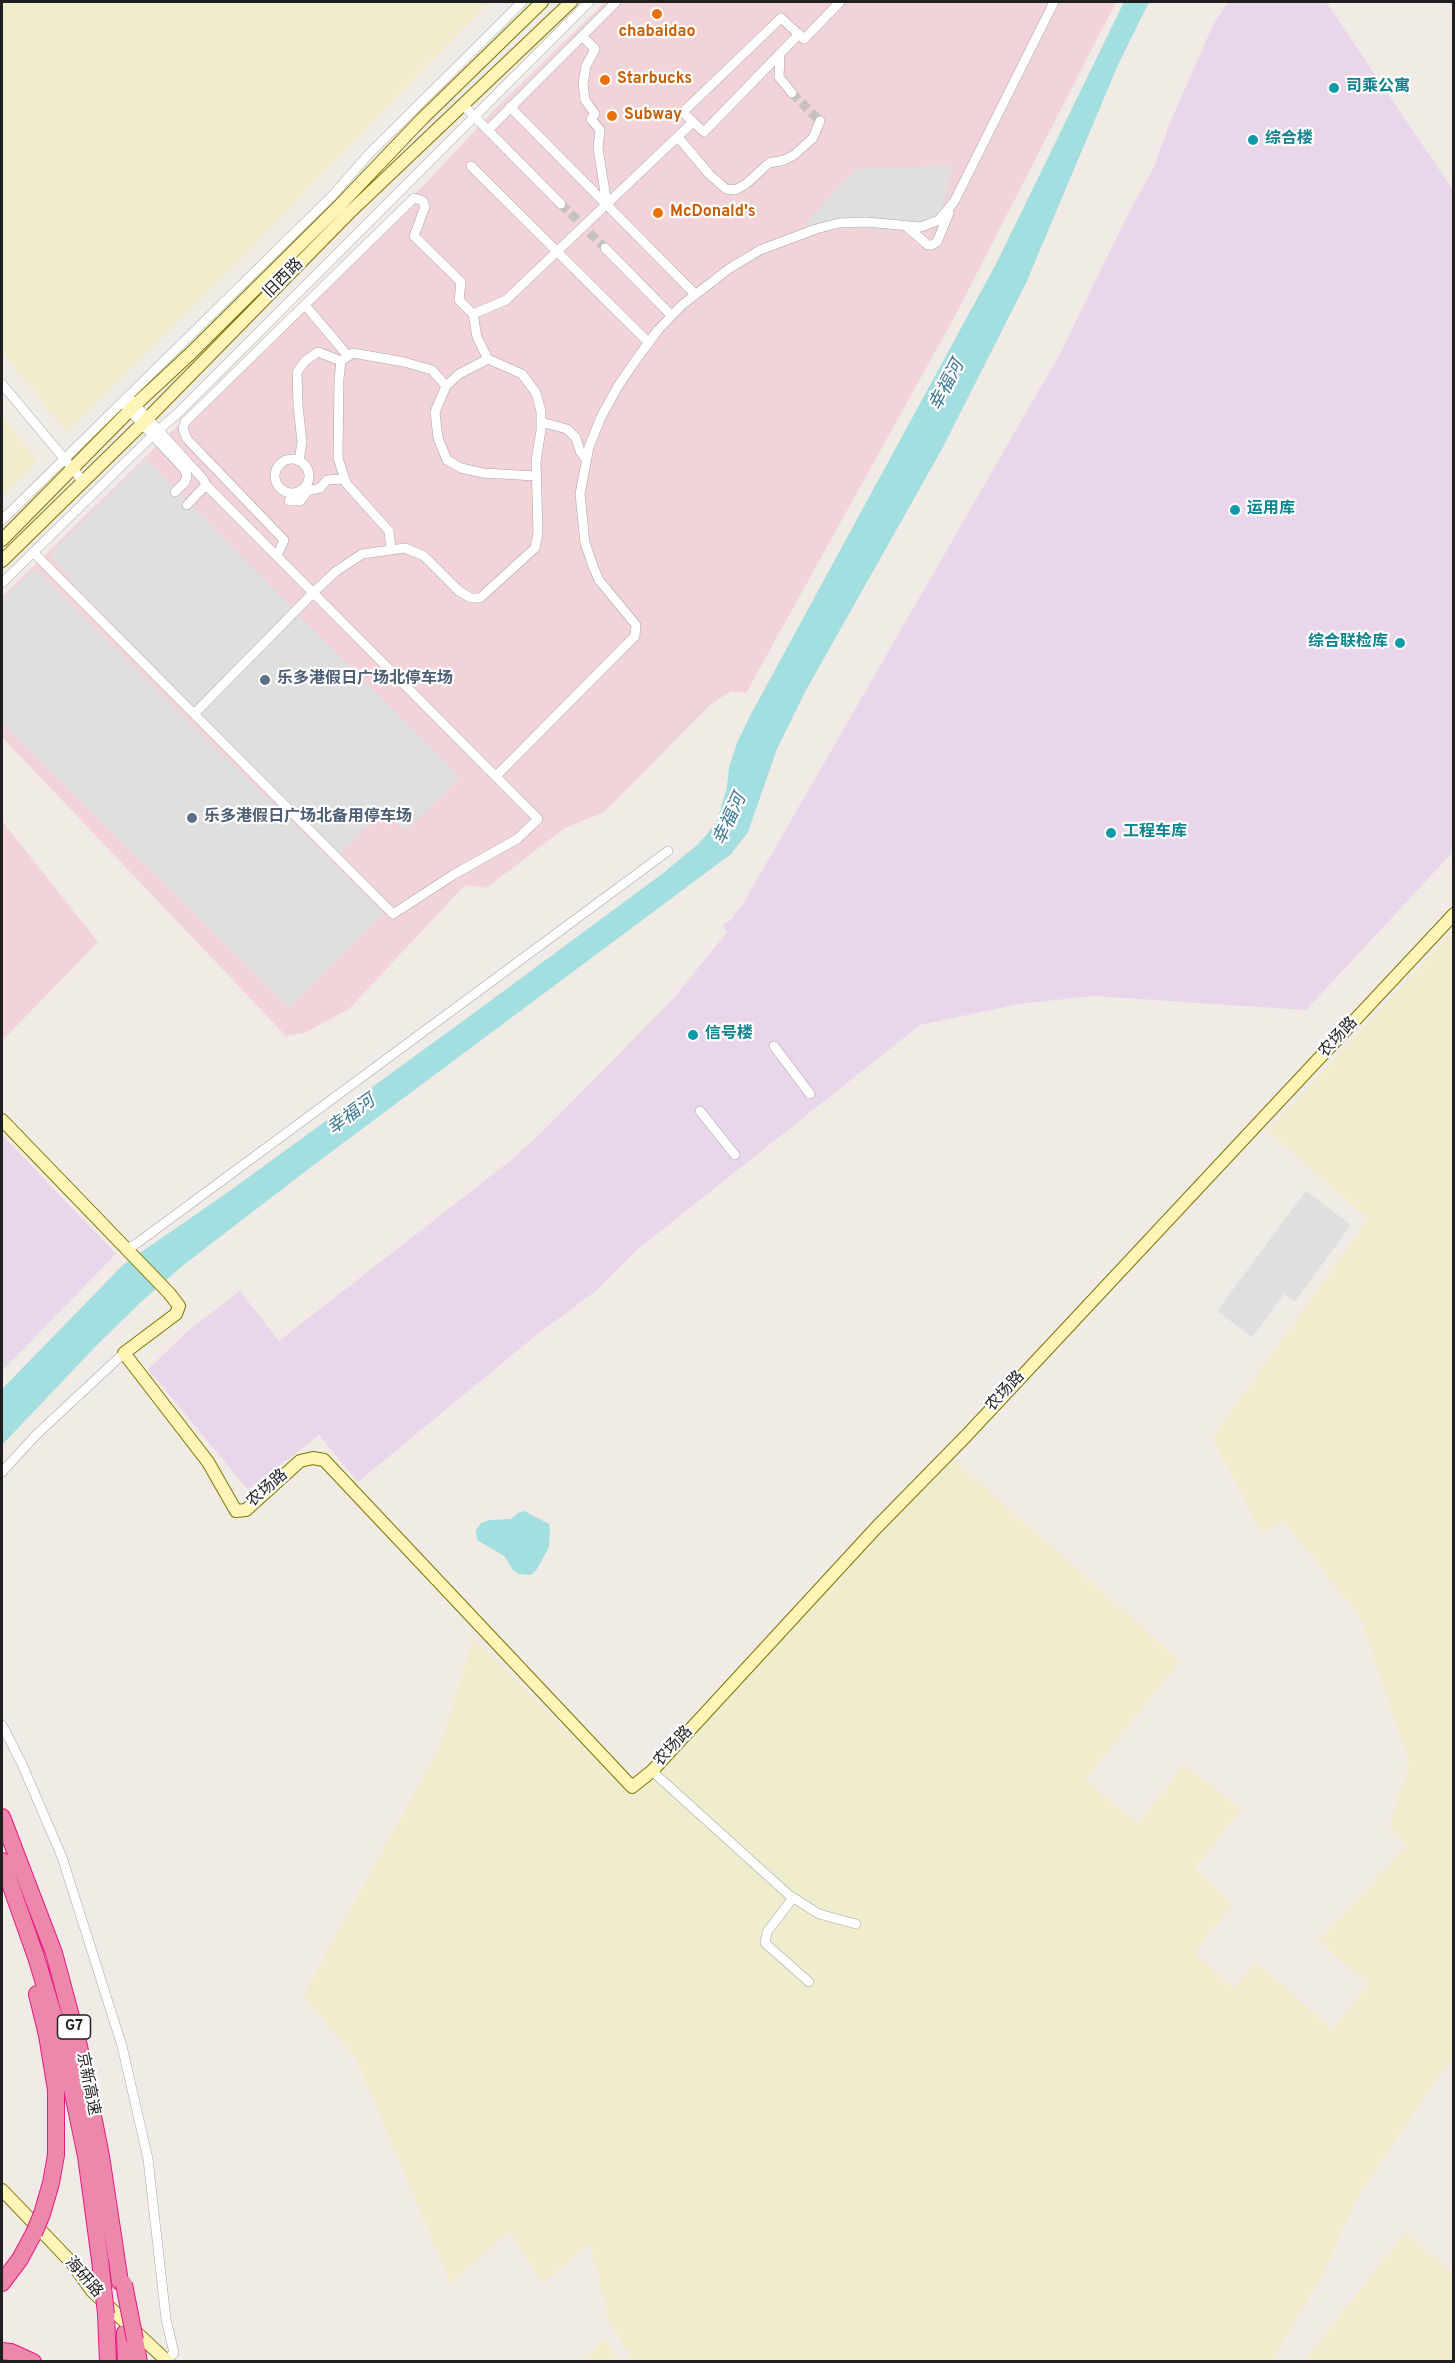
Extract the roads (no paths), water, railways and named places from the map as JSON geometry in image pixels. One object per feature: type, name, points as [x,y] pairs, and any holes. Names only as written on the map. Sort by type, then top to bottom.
[{"type":"highway","name":"京新高速","points":[[2,1817],[54,1953],[79,2046],[130,2336]]},
{"type":"highway","name":"京新高速","points":[[2,1861],[36,1957],[63,2046],[86,2156],[100,2260],[108,2361]]},
{"type":"highway","points":[[2,1875],[4,1895],[38,1998],[56,2090],[56,2155],[51,2183],[34,2233],[20,2259],[2,2283]]},
{"type":"highway","points":[[126,2361],[130,2336]]},
{"type":"highway","points":[[130,2336],[140,2361]]},
{"type":"highway","points":[[2,2351],[11,2352],[33,2361]]},
{"type":"street","points":[[2,520],[64,458],[129,404],[332,196],[368,155],[522,2]]},
{"type":"street","name":"旧西路","points":[[2,540],[73,468],[129,404],[307,238],[422,119],[542,2]]},
{"type":"street","points":[[2,583],[178,413],[589,2]]},
{"type":"street","points":[[488,130],[616,2]]},
{"type":"street","points":[[799,34],[704,132],[683,112],[781,18],[799,34],[804,39],[840,2]]},
{"type":"street","points":[[907,227],[927,245],[937,242],[951,207],[1054,2]]},
{"type":"street","name":"旧西路","points":[[2,561],[82,480],[145,421],[349,213],[463,105],[565,3]]},
{"type":"street","points":[[582,36],[595,49],[586,66],[583,83],[585,100],[596,114],[591,120],[600,130],[598,148],[607,205]]},
{"type":"street","points":[[780,54],[779,77],[792,93]]},
{"type":"street","points":[[463,105],[561,204]]},
{"type":"street","points":[[510,107],[695,294]]},
{"type":"street","points":[[678,137],[726,189],[735,189],[746,184],[769,163],[794,155],[813,138],[820,121]]},
{"type":"street","points":[[473,314],[506,300],[693,122]]},
{"type":"street","points":[[471,166],[648,342]]},
{"type":"street","points":[[194,714],[335,572],[362,554],[405,548],[424,556],[459,591],[471,598],[480,598],[535,548],[538,533],[536,476],[541,422],[541,411],[536,393],[522,374],[488,359],[477,337],[473,314],[459,300],[461,282],[414,236],[425,207],[423,201],[414,198],[185,422],[183,429],[187,439],[284,540],[277,556]]},
{"type":"street","points":[[496,776],[635,636],[637,630],[633,620],[599,580],[585,543],[580,494],[586,459],[597,427],[610,401],[648,342],[671,315],[695,294],[730,268],[760,250],[839,222],[921,227],[939,220],[951,207]]},
{"type":"street","points":[[605,248],[671,315]]},
{"type":"street","points":[[305,305],[345,359]]},
{"type":"street","points":[[299,461],[302,442],[297,372],[305,361],[318,352],[345,359]]},
{"type":"street","points":[[391,549],[389,531],[344,479],[338,458],[339,379],[345,359],[353,353],[404,362],[432,370],[446,386]]},
{"type":"street","points":[[488,359],[459,374],[446,386],[435,412],[438,438],[447,460],[461,468],[483,473],[536,476]]},
{"type":"street","points":[[2,384],[82,480]]},
{"type":"street","points":[[33,552],[393,914],[453,875],[517,839],[538,819],[206,485],[198,471],[129,404]]},
{"type":"street","points":[[541,422],[567,429],[576,438],[580,451],[586,459]]},
{"type":"street","points":[[156,432],[185,470],[186,482],[176,492]]},
{"type":"street","points":[[288,501],[300,501],[302,493],[304,487],[309,476],[305,466],[291,459],[281,463],[275,472],[279,487],[283,490],[302,493],[320,488],[327,480],[344,479]]},
{"type":"street","points":[[188,505],[206,485]]},
{"type":"street","points":[[127,1251],[668,850]]},
{"type":"street","name":"农场路","points":[[124,1353],[208,1462],[236,1511],[246,1510],[300,1461],[313,1458],[324,1460],[632,1787],[652,1771],[875,1528],[966,1436],[1454,914]]},
{"type":"street","points":[[774,1046],[810,1094]]},
{"type":"street","points":[[699,1111],[735,1155]]},
{"type":"street","points":[[2,1120],[169,1293],[178,1306],[176,1314],[124,1353],[36,1435],[2,1472]]},
{"type":"street","points":[[2,1725],[22,1764],[62,1857],[122,2046],[148,2159],[166,2319],[174,2353],[168,2361]]},
{"type":"street","points":[[652,1771],[793,1898],[819,1914],[856,1924]]},
{"type":"street","points":[[793,1898],[767,1932],[765,1943],[809,1982]]},
{"type":"street","name":"海研路","points":[[2,2190],[72,2263],[92,2291],[168,2361]]},
{"type":"water","name":"幸福河","points":[[1124,2],[1149,2],[1118,65],[1026,283],[942,449],[805,692],[777,749],[748,832],[731,854],[186,1263],[141,1302],[96,1346],[2,1445],[2,1389],[124,1264],[231,1190],[478,1010],[662,874],[707,834],[717,821],[727,787],[729,767],[737,743],[751,714],[997,262]]},
{"type":"water","points":[[524,1511],[549,1524],[550,1533],[549,1547],[537,1569],[531,1575],[519,1574],[513,1570],[504,1556],[477,1540],[476,1530],[481,1523],[489,1520],[511,1519]]},
{"type":"tunnel","points":[[792,93],[820,121]]},
{"type":"tunnel","points":[[561,204],[605,248]]},
{"type":"place","name":"chabaidao","points":[[657,14]]},
{"type":"place","name":"Starbucks","points":[[605,80]]},
{"type":"place","name":"司乘公寓","points":[[1334,88]]},
{"type":"place","name":"Subway","points":[[612,116]]},
{"type":"place","name":"综合楼","points":[[1253,140]]},
{"type":"place","name":"McDonald's","points":[[658,213]]},
{"type":"place","name":"运用库","points":[[1235,510]]},
{"type":"place","name":"综合联检库","points":[[1400,643]]},
{"type":"place","name":"乐多港假日广场北停车场","points":[[265,680]]},
{"type":"place","name":"乐多港假日广场北备用停车场","points":[[192,818]]},
{"type":"place","name":"工程车库","points":[[1111,833]]},
{"type":"place","name":"信号楼","points":[[693,1035]]}]
